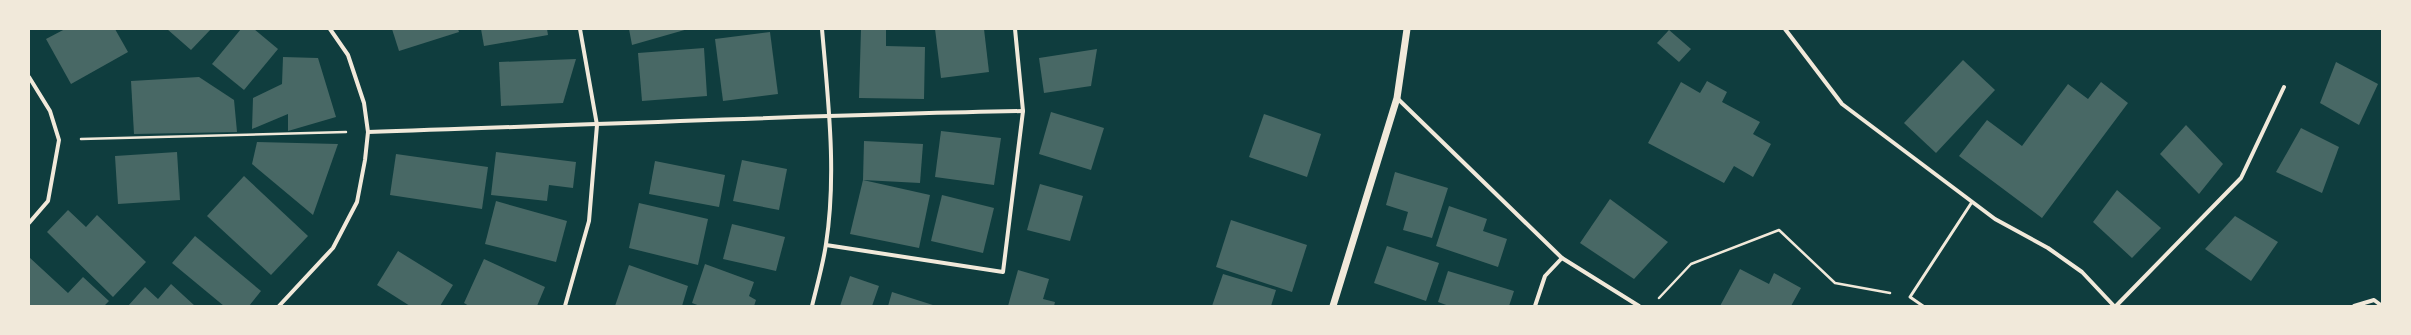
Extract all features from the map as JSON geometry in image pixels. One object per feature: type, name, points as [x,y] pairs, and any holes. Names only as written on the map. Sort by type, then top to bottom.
[{"type":"street","points":[[280,306],[333,248],[357,202],[368,132],[364,103],[348,55],[330,29]]},
{"type":"street","points":[[565,306],[589,221],[597,125],[580,29]]},
{"type":"street","points":[[812,306],[826,245],[831,196],[830,114],[822,29]]},
{"type":"street","points":[[826,245],[1003,272],[1023,111],[1015,29]]},
{"type":"street","points":[[1333,306],[1397,98],[1407,29]]},
{"type":"street","points":[[1785,29],[1842,104],[1995,219],[2048,248],[2082,272],[2115,306],[2242,178],[2284,87]]},
{"type":"street","points":[[29,77],[50,111],[59,140],[48,201],[29,223]]},
{"type":"street","points":[[1397,98],[1562,258],[1639,306]]},
{"type":"street","points":[[368,132],[597,125],[830,114],[1023,111]]},
{"type":"street","points":[[1535,306],[1545,276],[1562,258]]},
{"type":"street","points":[[2354,306],[2374,300],[2382,306]]},
{"type":"lane","points":[[1923,306],[1910,297],[1972,202]]},
{"type":"path","points":[[59,140],[368,132]]},
{"type":"path","points":[[1656,301],[1691,264],[1779,230],[1835,283],[1910,297]]},
{"type":"building","points":[[65,29],[115,29],[128,52],[71,84],[46,39]]},
{"type":"building","points":[[167,29],[211,29],[191,50]]},
{"type":"building","points":[[241,29],[254,29],[278,49],[244,90],[212,64]]},
{"type":"building","points":[[392,29],[458,29],[459,32],[399,51]]},
{"type":"building","points":[[481,29],[547,29],[548,35],[484,46]]},
{"type":"building","points":[[629,29],[688,29],[632,45]]},
{"type":"building","points":[[861,29],[886,29],[886,46],[925,47],[924,99],[859,98]]},
{"type":"building","points":[[935,29],[984,29],[989,72],[941,78]]},
{"type":"building","points":[[1669,30],[1691,49],[1679,62],[1657,43]]},
{"type":"building","points":[[770,32],[778,94],[723,101],[715,39]]},
{"type":"building","points":[[704,48],[707,96],[642,101],[638,53]]},
{"type":"building","points":[[1097,49],[1091,86],[1044,93],[1039,58]]},
{"type":"building","points":[[283,57],[318,58],[336,117],[288,131],[288,114],[252,129],[253,98],[282,84]]},
{"type":"building","points":[[576,59],[563,103],[501,106],[499,62]]},
{"type":"building","points":[[1963,60],[1995,90],[1936,153],[1904,123]]},
{"type":"building","points":[[2336,62],[2378,84],[2359,125],[2320,103]]},
{"type":"building","points":[[199,77],[234,100],[237,132],[134,134],[131,81]]},
{"type":"building","points":[[1707,81],[1727,92],[1722,102],[1760,122],[1753,134],[1771,144],[1753,177],[1734,166],[1724,183],[1648,143],[1681,82],[1700,93]]},
{"type":"building","points":[[2101,82],[2128,103],[2042,218],[1959,156],[1987,120],[2022,146],[2068,84],[2088,99]]},
{"type":"building","points":[[1051,112],[1104,128],[1091,170],[1039,154]]},
{"type":"building","points":[[1264,114],[1321,134],[1307,177],[1249,157]]},
{"type":"building","points":[[2186,125],[2223,164],[2199,194],[2160,154]]},
{"type":"building","points":[[2301,128],[2339,147],[2322,193],[2276,172]]},
{"type":"building","points":[[941,131],[1001,138],[994,185],[935,177]]},
{"type":"building","points":[[864,141],[923,144],[920,183],[863,180]]},
{"type":"building","points":[[257,142],[338,144],[313,215],[252,164]]},
{"type":"building","points":[[177,152],[180,200],[118,204],[115,156]]},
{"type":"building","points":[[496,152],[576,162],[573,188],[549,185],[547,201],[491,195]]},
{"type":"building","points":[[396,154],[488,167],[482,209],[390,195]]},
{"type":"building","points":[[742,160],[787,169],[779,210],[733,201]]},
{"type":"building","points":[[655,161],[725,175],[719,207],[649,194]]},
{"type":"building","points":[[1395,172],[1448,188],[1432,238],[1403,230],[1408,212],[1386,205]]},
{"type":"building","points":[[244,176],[308,236],[271,275],[207,216]]},
{"type":"building","points":[[863,180],[930,195],[919,248],[850,234]]},
{"type":"building","points":[[1040,184],[1083,196],[1070,241],[1027,230]]},
{"type":"building","points":[[2117,190],[2161,228],[2132,258],[2093,222]]},
{"type":"building","points":[[942,195],[994,208],[983,253],[931,241]]},
{"type":"building","points":[[1610,199],[1668,242],[1634,279],[1580,243]]},
{"type":"building","points":[[496,201],[567,221],[556,262],[485,244]]},
{"type":"building","points":[[639,203],[708,219],[698,265],[629,248]]},
{"type":"building","points":[[1449,206],[1487,219],[1483,231],[1507,239],[1498,267],[1436,246]]},
{"type":"building","points":[[68,210],[86,227],[97,215],[146,262],[113,297],[47,232]]},
{"type":"building","points":[[2235,216],[2278,242],[2251,281],[2205,249]]},
{"type":"building","points":[[1231,220],[1307,245],[1292,292],[1216,267]]},
{"type":"building","points":[[732,224],[785,237],[776,271],[723,259]]},
{"type":"building","points":[[195,236],[261,291],[249,306],[224,306],[172,263]]},
{"type":"building","points":[[1387,246],[1439,263],[1426,301],[1374,283]]},
{"type":"building","points":[[398,251],[453,285],[440,306],[410,306],[377,285]]},
{"type":"building","points":[[29,257],[68,293],[83,277],[109,301],[104,306],[29,306]]},
{"type":"building","points":[[484,259],[545,287],[537,306],[469,306],[464,303]]},
{"type":"building","points":[[705,264],[754,282],[749,296],[756,300],[754,306],[700,306],[692,303]]},
{"type":"building","points":[[629,265],[688,286],[682,306],[615,306]]},
{"type":"building","points":[[1740,269],[1769,284],[1774,273],[1801,288],[1791,306],[1720,306]]},
{"type":"building","points":[[1018,270],[1049,279],[1043,299],[1055,302],[1054,306],[1008,306]]},
{"type":"building","points":[[1448,271],[1514,291],[1509,306],[1449,306],[1438,302]]},
{"type":"building","points":[[1223,274],[1276,290],[1271,306],[1212,306]]},
{"type":"building","points":[[850,276],[879,286],[872,306],[840,306]]},
{"type":"building","points":[[171,284],[195,306],[128,306],[145,287],[158,299]]},
{"type":"building","points":[[892,292],[936,306],[888,306]]}]
